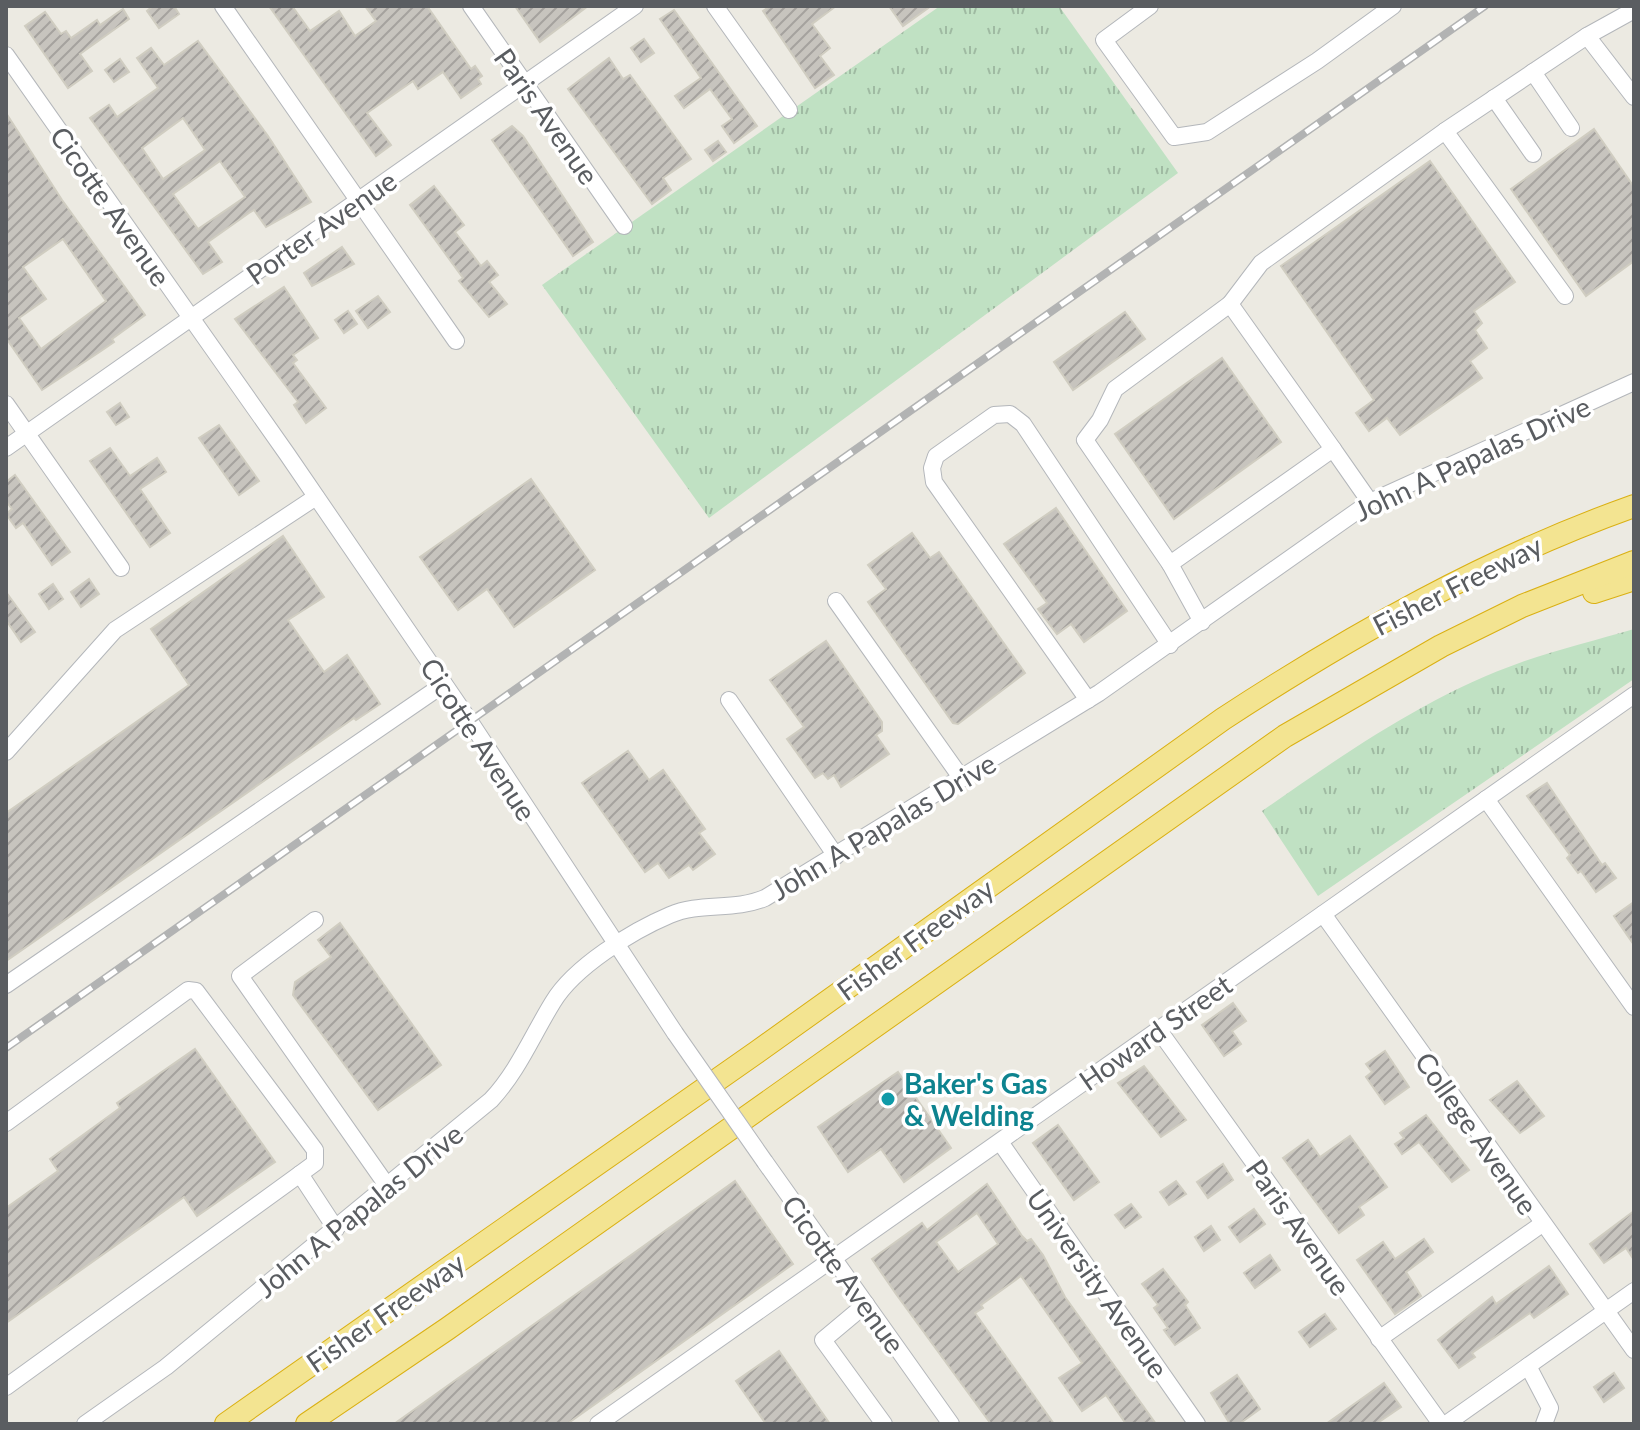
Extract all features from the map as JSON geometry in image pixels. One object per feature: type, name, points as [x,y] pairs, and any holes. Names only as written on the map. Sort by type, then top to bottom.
[{"type":"highway","name":"Fisher Freeway","points":[[226,1424],[757,1052],[1223,719],[1299,669],[1494,564],[1634,506]]},
{"type":"highway","name":"Fisher Freeway","points":[[307,1424],[447,1329],[1229,773],[1358,691],[1522,606],[1634,562]]},
{"type":"highway","points":[[1522,606],[1575,599],[1634,579]]},
{"type":"street","points":[[223,6],[456,341]]},
{"type":"street","name":"Paris Avenue","points":[[471,6],[624,226]]},
{"type":"street","name":"Porter Avenue","points":[[6,448],[635,6]]},
{"type":"street","points":[[715,6],[789,110]]},
{"type":"street","points":[[1150,6],[1104,40],[1174,137],[1207,132],[1317,61],[1393,6]]},
{"type":"street","points":[[1202,622],[1170,564],[1085,440],[1100,420],[1115,389],[1230,304],[1261,263],[1445,131],[1587,36],[1634,10]]},
{"type":"street","points":[[1587,36],[1634,97]]},
{"type":"street","name":"Cicotte Avenue","points":[[6,55],[444,684],[675,1033],[951,1424]]},
{"type":"street","points":[[1533,72],[1571,128]]},
{"type":"street","points":[[1494,98],[1533,154]]},
{"type":"street","points":[[1445,131],[1565,296]]},
{"type":"street","points":[[1230,304],[1370,502]]},
{"type":"street","name":"John A Papalas Drive","points":[[85,1424],[166,1367],[491,1100],[511,1078],[564,986],[583,967],[671,915],[704,907],[734,907],[765,898],[1088,700],[1370,502],[1634,382]]},
{"type":"street","points":[[6,404],[121,568]]},
{"type":"street","points":[[1088,700],[934,482],[932,468],[936,456],[994,415],[1010,414],[1023,424],[1170,645]]},
{"type":"street","points":[[1170,564],[1333,449]]},
{"type":"street","points":[[6,752],[115,630],[316,497]]},
{"type":"street","points":[[836,601],[962,779]]},
{"type":"street","points":[[6,985],[444,684]]},
{"type":"street","name":"Howard Street","points":[[598,1424],[1634,695]]},
{"type":"street","points":[[729,700],[836,856]]},
{"type":"street","points":[[1486,799],[1634,1007]]},
{"type":"street","name":"College Avenue","points":[[1323,914],[1634,1350]]},
{"type":"street","points":[[315,920],[240,976],[388,1187]]},
{"type":"street","points":[[6,1123],[188,990],[196,991],[315,1150],[315,1163],[6,1387]]},
{"type":"street","name":"Paris Avenue","points":[[1158,1029],[1379,1339],[1444,1424]]},
{"type":"street","name":"University Avenue","points":[[1000,1142],[1197,1424]]},
{"type":"street","points":[[300,1174],[336,1229]]},
{"type":"street","points":[[1379,1339],[1542,1224]]},
{"type":"street","points":[[1444,1424],[1634,1291]]},
{"type":"street","points":[[866,1304],[823,1340],[884,1424]]},
{"type":"street","points":[[1528,1366],[1550,1408],[1549,1418],[1544,1424]]},
{"type":"green space","points":[[940,6],[1059,6],[1178,173],[709,518],[542,285]]},
{"type":"green space","points":[[1634,629],[1634,679],[1318,896],[1262,811],[1356,748],[1453,691],[1522,662]]},
{"type":"building","points":[[153,6],[174,6],[179,14],[159,28],[147,11]]},
{"type":"building","points":[[269,6],[292,6],[310,31],[339,11],[355,36],[376,21],[365,6],[427,6],[471,69],[475,66],[482,76],[478,79],[481,84],[461,98],[443,72],[418,89],[413,81],[367,113],[391,145],[376,156]]},
{"type":"building","points":[[515,6],[588,6],[540,42]]},
{"type":"building","points":[[770,6],[836,6],[812,24],[830,48],[820,56],[834,75],[815,88],[763,11]]},
{"type":"building","points":[[889,6],[931,6],[903,26]]},
{"type":"building","points":[[123,9],[129,19],[80,54],[92,71],[68,88],[25,26],[45,12],[61,34],[66,31],[71,38],[97,20],[100,25]]},
{"type":"building","points":[[674,10],[757,126],[734,143],[722,126],[732,119],[710,89],[684,108],[675,96],[701,78],[660,19]]},
{"type":"building","points":[[644,39],[654,53],[641,62],[631,48]]},
{"type":"building","points":[[198,41],[268,136],[311,202],[266,227],[254,210],[249,213],[208,242],[222,262],[203,274],[90,118],[109,105],[117,117],[158,88],[137,58],[151,48],[164,65]],"holes":[[[183,118],[205,150],[163,179],[142,148]],[[220,161],[245,197],[198,229],[173,194]]]},
{"type":"building","points":[[609,58],[623,79],[630,75],[691,159],[663,178],[671,190],[652,204],[568,89]]},
{"type":"building","points":[[120,59],[129,72],[114,82],[105,70]]},
{"type":"building","points":[[6,113],[62,200],[145,315],[112,339],[114,342],[42,390],[6,338]],"holes":[[[63,239],[106,301],[41,349],[19,318],[46,299],[23,267]]]},
{"type":"building","points":[[512,126],[523,136],[593,242],[573,256],[492,140]]},
{"type":"building","points":[[1594,129],[1634,187],[1634,261],[1586,296],[1511,189]]},
{"type":"building","points":[[718,141],[726,152],[713,161],[705,150]]},
{"type":"building","points":[[1430,161],[1515,282],[1474,311],[1482,323],[1475,330],[1487,348],[1470,361],[1482,378],[1400,435],[1387,418],[1369,431],[1356,413],[1374,400],[1281,266]]},
{"type":"building","points":[[434,186],[464,225],[455,232],[481,266],[487,261],[498,275],[489,282],[507,304],[489,317],[459,281],[463,278],[410,205]]},
{"type":"building","points":[[342,247],[354,264],[312,286],[304,273]]},
{"type":"building","points":[[284,287],[318,338],[293,355],[297,360],[293,363],[326,408],[306,423],[294,405],[298,402],[235,319]]},
{"type":"building","points":[[378,296],[390,312],[368,328],[356,311]]},
{"type":"building","points":[[348,311],[357,324],[344,333],[335,320]]},
{"type":"building","points":[[1125,312],[1145,339],[1073,390],[1054,362]]},
{"type":"building","points":[[1222,358],[1281,442],[1174,519],[1115,434]]},
{"type":"building","points":[[120,403],[129,417],[116,425],[107,412]]},
{"type":"building","points":[[219,425],[259,481],[239,495],[199,438]]},
{"type":"building","points":[[110,448],[130,476],[157,458],[166,472],[140,489],[170,533],[150,547],[90,461]]},
{"type":"building","points":[[15,475],[70,552],[52,565],[23,523],[16,528],[6,514],[12,509],[6,501],[6,482]]},
{"type":"building","points":[[531,479],[595,570],[514,627],[487,589],[458,610],[420,557]]},
{"type":"building","points":[[1056,508],[1127,611],[1084,642],[1071,624],[1057,634],[1038,609],[1047,603],[1004,544]]},
{"type":"building","points":[[912,533],[930,558],[939,552],[1025,673],[958,724],[953,723],[868,602],[886,589],[868,565]]},
{"type":"building","points":[[283,536],[324,597],[288,620],[324,672],[347,655],[380,704],[356,720],[354,718],[6,961],[6,813],[189,685],[151,629]]},
{"type":"building","points":[[89,579],[99,594],[81,607],[71,592]]},
{"type":"building","points":[[53,584],[63,599],[49,609],[39,594]]},
{"type":"building","points":[[6,592],[35,632],[21,642],[6,620]]},
{"type":"building","points":[[826,641],[882,722],[882,731],[876,735],[889,754],[841,787],[834,775],[828,779],[823,773],[815,778],[787,739],[804,727],[770,680]]},
{"type":"building","points":[[628,751],[649,780],[663,770],[705,829],[699,833],[715,854],[693,870],[689,865],[669,878],[658,863],[645,872],[582,783]]},
{"type":"building","points":[[1547,783],[1602,865],[1605,863],[1616,878],[1596,892],[1567,858],[1570,855],[1527,796]]},
{"type":"building","points":[[1634,902],[1634,945],[1614,916]]},
{"type":"building","points":[[340,923],[441,1065],[378,1110],[293,995],[295,982],[331,957],[318,940]]},
{"type":"building","points":[[1233,1003],[1246,1021],[1232,1031],[1241,1044],[1224,1056],[1202,1025]]},
{"type":"building","points":[[195,1049],[275,1162],[197,1216],[184,1197],[6,1323],[6,1208],[58,1171],[50,1159],[120,1108],[117,1103]]},
{"type":"building","points":[[1385,1051],[1409,1087],[1385,1104],[1366,1077],[1372,1072],[1366,1064]]},
{"type":"building","points":[[1144,1066],[1186,1120],[1161,1137],[1118,1083]]},
{"type":"building","name":"Baker's Gas & Welding","points":[[898,1072],[951,1148],[904,1182],[881,1149],[848,1172],[818,1127]]},
{"type":"building","points":[[1517,1081],[1544,1116],[1520,1133],[1490,1100]]},
{"type":"building","points":[[1426,1115],[1469,1170],[1452,1182],[1419,1142],[1402,1154],[1395,1144],[1404,1138],[1400,1133]]},
{"type":"building","points":[[1058,1125],[1099,1182],[1074,1200],[1033,1143]]},
{"type":"building","points":[[1350,1136],[1387,1187],[1359,1207],[1364,1215],[1339,1233],[1283,1158],[1308,1140],[1320,1157]]},
{"type":"building","points":[[1223,1164],[1233,1180],[1208,1198],[1197,1182]]},
{"type":"building","points":[[735,1181],[793,1264],[567,1424],[394,1424]]},
{"type":"building","points":[[1176,1181],[1186,1194],[1169,1205],[1160,1192]]},
{"type":"building","points":[[987,1184],[1022,1236],[1027,1241],[1031,1239],[1043,1255],[1065,1297],[1156,1424],[1126,1424],[1106,1395],[1082,1411],[1059,1378],[1082,1363],[1021,1276],[981,1305],[983,1308],[975,1313],[1054,1424],[991,1424],[872,1259],[922,1223],[927,1230]],"holes":[[[977,1213],[998,1244],[958,1272],[936,1242]]]},
{"type":"building","points":[[1131,1204],[1141,1217],[1125,1228],[1115,1215]]},
{"type":"building","points":[[1254,1209],[1265,1224],[1240,1242],[1229,1227]]},
{"type":"building","points":[[1634,1211],[1634,1260],[1626,1248],[1604,1263],[1590,1244]]},
{"type":"building","points":[[1211,1226],[1220,1240],[1204,1251],[1195,1237]]},
{"type":"building","points":[[1424,1239],[1433,1252],[1406,1272],[1421,1296],[1395,1314],[1357,1260],[1383,1242],[1395,1259]]},
{"type":"building","points":[[1270,1255],[1280,1270],[1255,1288],[1244,1273]]},
{"type":"building","points":[[1549,1266],[1568,1294],[1534,1318],[1530,1313],[1472,1353],[1475,1357],[1459,1368],[1438,1340],[1492,1297],[1496,1304]]},
{"type":"building","points":[[1163,1269],[1188,1302],[1185,1305],[1200,1328],[1175,1345],[1154,1308],[1158,1305],[1142,1284]]},
{"type":"building","points":[[1325,1314],[1336,1329],[1310,1347],[1299,1332]]},
{"type":"building","points":[[779,1351],[830,1424],[766,1424],[736,1381]]},
{"type":"building","points":[[1614,1373],[1624,1388],[1604,1402],[1594,1387]]},
{"type":"building","points":[[1237,1375],[1260,1409],[1239,1424],[1230,1424],[1211,1393]]},
{"type":"building","points":[[1384,1383],[1401,1407],[1376,1424],[1326,1424]]},
{"type":"railway","points":[[6,1048],[1485,6]]},
{"type":"place","name":"Baker's Gas & Welding","points":[[888,1099]]}]
